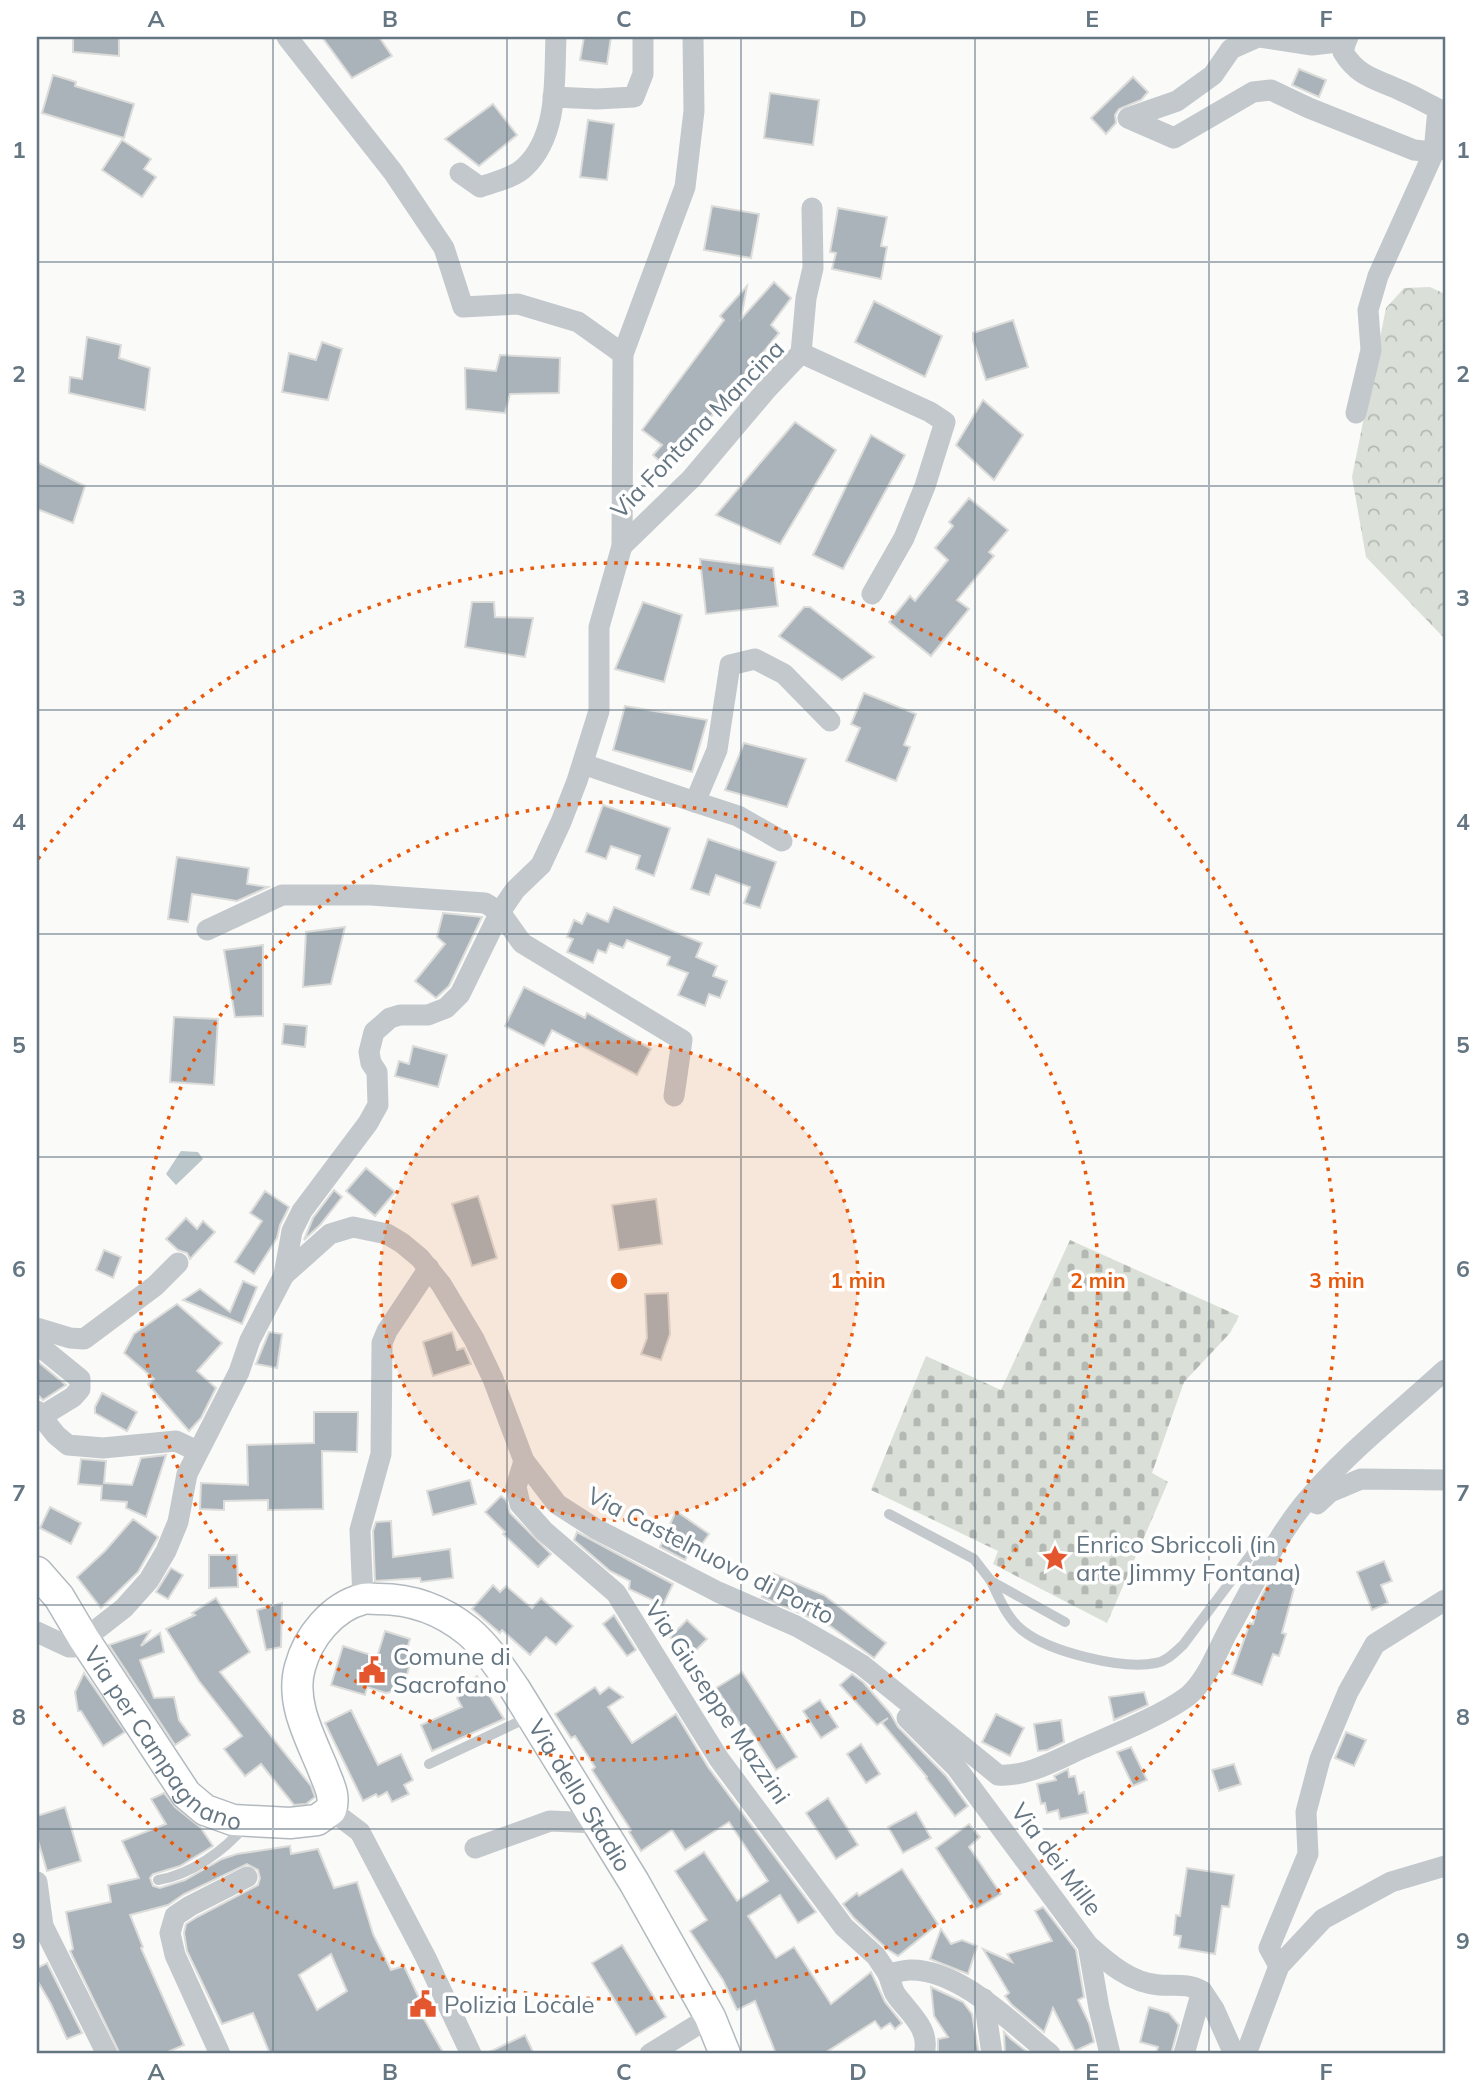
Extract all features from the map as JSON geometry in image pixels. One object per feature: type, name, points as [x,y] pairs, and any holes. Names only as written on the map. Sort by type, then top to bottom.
[{"type":"street","points":[[287,37],[393,172],[444,248],[463,307],[518,304],[578,322],[623,354]]},
{"type":"street","points":[[460,173],[480,187],[502,180],[524,168],[548,134],[556,37]]},
{"type":"street","points":[[553,97],[634,97],[643,74],[643,37]]},
{"type":"street","name":"Via Fontana Mancina","points":[[284,1275],[292,1231],[302,1211],[368,1123],[377,1105],[377,1072],[369,1052],[374,1031],[390,1018],[400,1015],[428,1016],[446,1007],[460,994],[500,912],[515,890],[541,865],[583,764],[599,711],[599,627],[622,546],[623,354],[685,187],[694,111],[693,37]]},
{"type":"street","points":[[1356,413],[1371,350],[1368,310],[1378,276],[1440,150],[1438,108],[1370,79],[1351,65],[1343,52],[1347,39],[1312,45],[1259,37],[1231,49],[1213,75],[1177,101],[1128,118],[1174,138],[1253,92],[1271,90],[1414,150],[1440,150]]},
{"type":"street","points":[[801,352],[806,298],[813,268],[812,208]]},
{"type":"street","name":"Via Fontana Mancina","points":[[622,546],[691,479],[801,352],[930,412],[945,422],[925,486],[904,538],[872,594]]},
{"type":"street","points":[[695,802],[716,750],[730,665],[755,659],[785,674],[830,721]]},
{"type":"street","points":[[583,764],[738,816],[782,841]]},
{"type":"street","points":[[206,930],[282,895],[371,895],[485,903],[500,912],[522,943],[682,1040],[674,1096]]},
{"type":"street","name":"Via Castelnuovo di Porto","points":[[83,1639],[124,1608],[155,1570],[166,1551],[178,1522],[187,1474],[284,1275],[330,1234],[353,1227],[387,1234],[402,1242],[441,1284],[474,1339],[503,1403],[524,1461],[557,1503],[596,1529],[718,1592],[796,1626],[862,1665],[998,1774],[1011,1775],[1032,1770],[1114,1734],[1190,1695],[1207,1671],[1278,1538],[1335,1468],[1445,1370]]},
{"type":"street","points":[[37,1328],[70,1338],[84,1339],[155,1286],[178,1263]]},
{"type":"street","points":[[363,1599],[360,1530],[381,1454],[382,1343],[387,1331],[429,1268]]},
{"type":"street","points":[[37,1344],[80,1379],[80,1389],[72,1397],[39,1414],[68,1445],[103,1448],[176,1441],[197,1451]]},
{"type":"street","name":"Via Giuseppe Mazzini","points":[[524,1461],[516,1487],[520,1504],[544,1531],[616,1593],[719,1759],[844,1927],[876,1956],[888,1974],[895,1994],[914,2014],[923,2034],[924,2054]]},
{"type":"street","points":[[1278,1538],[1330,1492],[1346,1483],[1361,1479],[1445,1480]]},
{"type":"street","name":"Via per Campagnano","points":[[37,1572],[59,1597],[83,1639],[186,1794],[205,1810],[233,1821],[290,1823],[317,1821],[331,1810]]},
{"type":"street","name":"Via dello Stadio","points":[[331,1810],[333,1793],[300,1712],[296,1690],[299,1668],[307,1645],[320,1626],[339,1611],[363,1599],[398,1599],[425,1606],[447,1616],[468,1632],[493,1658],[531,1716],[710,2017],[725,2054]]},
{"type":"street","points":[[1279,1966],[1269,1948],[1308,1854],[1307,1812],[1320,1759],[1348,1692],[1375,1644],[1445,1600]]},
{"type":"street","points":[[37,1632],[69,1647],[75,1647],[83,1639]]},
{"type":"street","name":"Via dei Mille","points":[[862,1665],[856,1667],[956,1767],[1088,1945],[1109,1965],[1132,1978],[1156,1985],[1192,1986],[1202,1991]]},
{"type":"street","points":[[331,1810],[360,1832],[426,1958],[471,2054]]},
{"type":"street","points":[[475,1848],[550,1821],[597,1823]]},
{"type":"street","points":[[1246,2054],[1279,1966],[1324,1919],[1391,1882],[1445,1866]]},
{"type":"street","points":[[220,2054],[175,1955],[170,1933],[175,1916],[247,1877]]},
{"type":"street","points":[[37,1882],[43,1926],[107,2054]]},
{"type":"street","points":[[1088,1945],[1110,2054]]},
{"type":"street","points":[[888,1974],[911,1970],[938,1975],[966,1987],[1050,2054]]},
{"type":"street","points":[[1184,2054],[1202,1991]]},
{"type":"street","points":[[1202,1991],[1214,2009],[1234,2054]]},
{"type":"street","points":[[984,1999],[992,2054]]},
{"type":"street","points":[[649,2054],[710,2017]]},
{"type":"lane","points":[[889,1514],[974,1559],[991,1581],[1006,1612],[1022,1630],[1057,1650],[1099,1661],[1157,1663],[1169,1657],[1183,1646],[1255,1549],[1278,1538]]},
{"type":"lane","points":[[991,1581],[1065,1622]]},
{"type":"lane","points":[[429,1764],[531,1716]]},
{"type":"lane","points":[[158,1880],[190,1868],[215,1854],[232,1842],[249,1821]]},
{"type":"green space","points":[[1430,287],[1445,294],[1445,639],[1366,557],[1352,477],[1386,308],[1404,288]]},
{"type":"green space","points":[[1070,1240],[1239,1316],[1230,1333],[1184,1382],[1152,1473],[1168,1482],[1107,1623],[993,1564],[998,1551],[871,1490],[926,1356],[1001,1390]]},
{"type":"shaded area","points":[[181,1151],[198,1152],[203,1159],[176,1185],[166,1174]]},
{"type":"building","points":[[73,37],[119,37],[119,56],[73,52]]},
{"type":"building","points":[[322,37],[379,37],[392,56],[352,78]]},
{"type":"building","points":[[584,37],[611,37],[607,64],[580,60]]},
{"type":"building","points":[[1299,69],[1326,80],[1319,97],[1292,85]]},
{"type":"building","points":[[53,75],[76,82],[75,86],[134,104],[124,138],[42,113]]},
{"type":"building","points":[[1133,77],[1148,92],[1141,100],[1119,109],[1115,115],[1116,123],[1106,134],[1091,118]]},
{"type":"building","points":[[770,93],[819,100],[813,145],[764,138]]},
{"type":"building","points":[[493,104],[517,135],[479,166],[445,139]]},
{"type":"building","points":[[588,120],[614,124],[607,180],[580,177]]},
{"type":"building","points":[[122,140],[151,159],[144,169],[156,177],[142,197],[102,170]]},
{"type":"building","points":[[712,206],[759,214],[751,258],[704,250]]},
{"type":"building","points":[[838,208],[887,217],[881,246],[887,247],[881,279],[832,269],[836,253],[830,252]]},
{"type":"building","points":[[774,282],[791,298],[771,325],[779,333],[668,469],[653,455],[662,445],[642,430],[724,320],[720,316],[747,286],[741,319]]},
{"type":"building","points":[[874,301],[942,336],[925,377],[855,342]]},
{"type":"building","points":[[1013,320],[1028,367],[986,380],[973,333]]},
{"type":"building","points":[[87,337],[121,345],[119,358],[150,368],[145,410],[69,393],[70,377],[82,379]]},
{"type":"building","points":[[322,342],[342,349],[328,400],[282,392],[289,353],[316,360]]},
{"type":"building","points":[[500,355],[560,358],[559,393],[510,394],[505,413],[466,409],[465,368],[496,371]]},
{"type":"building","points":[[983,400],[1023,435],[994,480],[956,445]]},
{"type":"building","points":[[795,422],[836,450],[780,544],[716,515]]},
{"type":"building","points":[[871,435],[905,455],[843,569],[813,555]]},
{"type":"building","points":[[37,462],[85,486],[73,523],[37,509]]},
{"type":"building","points":[[969,498],[1008,530],[989,552],[994,556],[957,600],[969,609],[931,656],[889,622],[910,596],[915,601],[948,560],[935,548],[953,526],[949,522]]},
{"type":"building","points":[[700,559],[773,568],[778,606],[706,614]]},
{"type":"building","points":[[472,602],[494,602],[495,617],[533,618],[525,657],[465,647]]},
{"type":"building","points":[[643,602],[682,615],[664,682],[615,669]]},
{"type":"building","points":[[804,607],[810,607],[874,657],[842,680],[779,636]]},
{"type":"building","points":[[864,693],[916,714],[904,745],[910,747],[896,781],[846,761],[860,728],[851,724]]},
{"type":"building","points":[[625,706],[707,720],[692,772],[613,750]]},
{"type":"building","points":[[744,743],[806,759],[787,807],[725,790]]},
{"type":"building","points":[[603,805],[670,828],[654,876],[636,869],[640,856],[611,846],[606,859],[586,852]]},
{"type":"building","points":[[708,839],[776,862],[760,908],[744,903],[750,887],[716,875],[709,895],[691,889]]},
{"type":"building","points":[[177,857],[249,868],[247,884],[268,887],[237,901],[192,894],[188,922],[168,919]]},
{"type":"building","points":[[614,907],[702,943],[696,957],[717,966],[713,976],[727,981],[720,998],[709,994],[705,1006],[678,995],[688,973],[667,965],[670,957],[627,940],[623,948],[610,943],[606,953],[598,950],[593,963],[567,952],[573,939],[567,937],[574,920],[582,924],[587,913],[608,922]]},
{"type":"building","points":[[443,913],[482,917],[449,986],[436,998],[415,981],[445,944],[437,937]]},
{"type":"building","points":[[345,927],[331,984],[303,987],[306,932]]},
{"type":"building","points":[[263,945],[263,1016],[235,1017],[224,950]]},
{"type":"building","points":[[524,987],[585,1018],[587,1013],[651,1049],[637,1075],[552,1030],[544,1046],[505,1026]]},
{"type":"building","points":[[174,1017],[218,1019],[214,1085],[170,1082]]},
{"type":"building","points":[[284,1024],[307,1026],[305,1047],[282,1044]]},
{"type":"building","points":[[413,1046],[447,1055],[438,1087],[395,1076],[399,1061],[409,1064]]},
{"type":"building","points":[[366,1168],[395,1192],[375,1216],[346,1191]]},
{"type":"building","points":[[334,1190],[342,1197],[304,1240],[313,1218]]},
{"type":"building","points":[[265,1191],[289,1207],[277,1238],[254,1274],[235,1262],[262,1221],[250,1213]]},
{"type":"building","points":[[478,1196],[497,1258],[472,1266],[452,1204]]},
{"type":"building","points":[[656,1199],[662,1244],[619,1250],[612,1205]]},
{"type":"building","points":[[186,1218],[197,1229],[203,1221],[215,1232],[190,1259],[187,1253],[178,1250],[166,1239]]},
{"type":"building","points":[[104,1250],[121,1257],[113,1278],[96,1270]]},
{"type":"building","points":[[243,1281],[257,1287],[242,1324],[183,1300],[200,1289],[230,1312]]},
{"type":"building","points":[[668,1293],[670,1334],[661,1360],[641,1354],[647,1338],[645,1294]]},
{"type":"building","points":[[177,1304],[222,1343],[197,1371],[216,1388],[201,1418],[189,1431],[148,1384],[154,1379],[124,1353],[134,1334]]},
{"type":"building","points":[[269,1332],[282,1334],[277,1368],[256,1364]]},
{"type":"building","points":[[452,1332],[457,1350],[464,1348],[471,1364],[433,1376],[423,1342]]},
{"type":"building","points":[[37,1361],[66,1385],[43,1400],[37,1394]]},
{"type":"building","points":[[102,1393],[137,1412],[127,1431],[95,1413]]},
{"type":"building","points":[[314,1412],[358,1412],[357,1452],[322,1451],[323,1509],[268,1510],[268,1500],[224,1501],[224,1510],[200,1509],[201,1483],[248,1485],[247,1445],[314,1443]]},
{"type":"building","points":[[166,1455],[146,1517],[126,1508],[127,1502],[101,1500],[102,1486],[78,1484],[81,1459],[106,1461],[104,1483],[132,1485],[141,1458]]},
{"type":"building","points":[[470,1480],[476,1504],[433,1515],[427,1491]]},
{"type":"building","points":[[501,1496],[506,1500],[510,1513],[551,1554],[538,1567],[503,1534],[505,1532],[485,1512]]},
{"type":"building","points":[[50,1507],[81,1523],[71,1544],[40,1528]]},
{"type":"building","points":[[676,1511],[709,1534],[695,1554],[690,1551],[685,1560],[660,1547]]},
{"type":"building","points":[[133,1519],[158,1537],[138,1572],[101,1608],[77,1577]]},
{"type":"building","points":[[391,1521],[393,1557],[450,1549],[453,1578],[421,1582],[420,1578],[375,1581],[373,1531],[376,1522]]},
{"type":"building","points":[[577,1532],[673,1584],[663,1605],[629,1589],[630,1581],[610,1571],[574,1540]]},
{"type":"building","points":[[209,1555],[237,1555],[238,1587],[209,1588]]},
{"type":"building","points":[[1384,1561],[1392,1581],[1381,1585],[1388,1603],[1372,1610],[1357,1572]]},
{"type":"building","points":[[171,1568],[183,1575],[168,1599],[156,1592]]},
{"type":"building","points":[[772,1573],[824,1595],[886,1643],[874,1658],[830,1626],[762,1597]]},
{"type":"building","points":[[1271,1578],[1295,1585],[1282,1633],[1286,1634],[1279,1656],[1273,1654],[1262,1685],[1232,1674],[1250,1623],[1253,1624],[1259,1601]]},
{"type":"building","points":[[493,1585],[500,1592],[506,1586],[532,1608],[541,1598],[573,1626],[556,1645],[546,1637],[530,1655],[502,1630],[500,1633],[472,1609]]},
{"type":"building","points":[[216,1598],[250,1652],[220,1672],[311,1786],[315,1797],[306,1804],[294,1805],[261,1764],[245,1776],[224,1749],[242,1736],[199,1681],[166,1629],[195,1615],[192,1613]]},
{"type":"building","points":[[282,1603],[281,1647],[266,1650],[257,1610]]},
{"type":"building","points":[[614,1615],[636,1650],[627,1656],[603,1624]]},
{"type":"building","points":[[687,1620],[707,1639],[690,1656],[670,1637]]},
{"type":"building","points":[[150,1631],[141,1646],[160,1633],[164,1652],[140,1660],[154,1698],[174,1697],[179,1720],[190,1735],[175,1745],[109,1645]]},
{"type":"building","name":"Comune di Sacrofano","points":[[385,1631],[410,1639],[406,1652],[413,1654],[405,1681],[399,1690],[386,1693],[367,1687],[365,1695],[331,1685],[343,1646],[377,1657]]},
{"type":"building","points":[[742,1672],[797,1757],[776,1770],[749,1728],[744,1730],[716,1688]]},
{"type":"building","points":[[84,1673],[125,1732],[103,1746],[81,1711],[78,1711],[75,1692]]},
{"type":"building","points":[[852,1674],[863,1682],[890,1713],[898,1727],[946,1776],[968,1806],[955,1816],[882,1723],[888,1718],[877,1725],[840,1685]]},
{"type":"building","points":[[477,1676],[504,1719],[432,1751],[421,1725],[462,1707],[457,1698]]},
{"type":"building","points":[[595,1687],[600,1694],[609,1687],[623,1697],[608,1707],[632,1743],[676,1714],[708,1767],[816,1912],[798,1923],[780,1895],[748,1916],[776,1958],[794,1947],[831,2004],[871,1972],[885,2002],[902,2023],[895,2029],[890,2023],[881,2029],[875,2021],[823,2054],[776,2054],[755,2001],[737,2010],[723,1980],[690,1931],[707,1920],[675,1871],[704,1852],[737,1901],[768,1881],[729,1822],[685,1850],[672,1830],[641,1851],[629,1832],[631,1830],[592,1770],[595,1767],[575,1736],[571,1738],[555,1714]]},
{"type":"building","points":[[1144,1692],[1148,1705],[1114,1720],[1109,1697]]},
{"type":"building","points":[[820,1700],[838,1727],[821,1738],[803,1711]]},
{"type":"building","points":[[351,1710],[378,1765],[401,1754],[413,1780],[404,1785],[409,1794],[392,1802],[387,1792],[363,1801],[325,1723]]},
{"type":"building","points":[[996,1714],[1024,1728],[1010,1756],[982,1742]]},
{"type":"building","points":[[1061,1720],[1064,1742],[1038,1751],[1034,1724]]},
{"type":"building","points":[[1346,1732],[1366,1740],[1354,1766],[1335,1758]]},
{"type":"building","points":[[861,1744],[880,1774],[866,1783],[847,1754]]},
{"type":"building","points":[[1131,1747],[1147,1780],[1133,1786],[1117,1752]]},
{"type":"building","points":[[1234,1764],[1241,1784],[1219,1791],[1212,1770]]},
{"type":"building","points":[[1068,1769],[1069,1777],[1075,1776],[1079,1794],[1084,1792],[1088,1813],[1060,1819],[1058,1810],[1047,1813],[1045,1803],[1041,1804],[1037,1784],[1056,1780],[1054,1776]]},
{"type":"building","points":[[164,1793],[175,1807],[200,1827],[213,1846],[180,1866],[153,1874],[150,1878],[153,1886],[160,1888],[185,1880],[222,1859],[237,1854],[290,1846],[291,1854],[318,1849],[334,1888],[357,1882],[373,1934],[391,1970],[404,1966],[428,2017],[424,2019],[444,2054],[270,2054],[253,2013],[222,2024],[187,1951],[184,1933],[186,1924],[258,1885],[258,1870],[247,1864],[184,1894],[168,1905],[130,1915],[143,1947],[141,1948],[184,2045],[163,2054],[120,2054],[70,1951],[73,1949],[66,1912],[111,1902],[108,1885],[139,1878],[122,1841],[166,1824],[151,1799]],"holes":[[[331,1954],[347,1991],[317,2010],[299,1975]]]},
{"type":"building","points":[[828,1798],[858,1845],[836,1859],[806,1813]]},
{"type":"building","points":[[65,1807],[81,1861],[47,1871],[37,1837],[37,1816]]},
{"type":"building","points":[[916,1812],[931,1838],[903,1853],[888,1827]]},
{"type":"building","points":[[969,1824],[980,1837],[969,1847],[1001,1894],[976,1909],[936,1848]]},
{"type":"building","points":[[1187,1868],[1234,1875],[1229,1907],[1222,1906],[1215,1954],[1179,1948],[1181,1936],[1174,1935],[1176,1915],[1180,1916]]},
{"type":"building","points":[[902,1869],[938,1924],[898,1956],[854,1918],[843,1904],[857,1893],[859,1896]]},
{"type":"building","points":[[1043,1907],[1076,1950],[1084,1997],[1078,2000],[1094,2042],[1075,2051],[1053,2008],[1044,2032],[1012,2005],[1005,1996],[1009,1993],[983,1949],[1012,1962],[1007,1954],[1052,1941],[1035,1911]]},
{"type":"building","points":[[941,1929],[951,1944],[962,1940],[977,1946],[968,1974],[930,1959]]},
{"type":"building","points":[[622,1945],[666,2017],[636,2035],[592,1963]]},
{"type":"building","points":[[47,1963],[82,2033],[67,2039],[37,1980],[37,1968]]},
{"type":"building","points":[[931,1987],[963,2002],[972,2014],[979,2054],[938,2054],[938,2039],[948,2037],[934,2016]]},
{"type":"building","points":[[1149,2007],[1169,2013],[1179,2025],[1171,2054],[1156,2054],[1158,2047],[1140,2042]]},
{"type":"building","points":[[1004,2032],[1011,2039],[1030,2054],[1005,2054]]},
{"type":"building","points":[[525,2035],[534,2054],[485,2054]]},
{"type":"place","name":"Enrico Sbriccoli (in arte Jimmy Fontana)","points":[[1055,1558]]},
{"type":"place","name":"Comune di Sacrofano","points":[[372,1670]]},
{"type":"place","name":"Polizia Locale","points":[[423,2004]]}]
